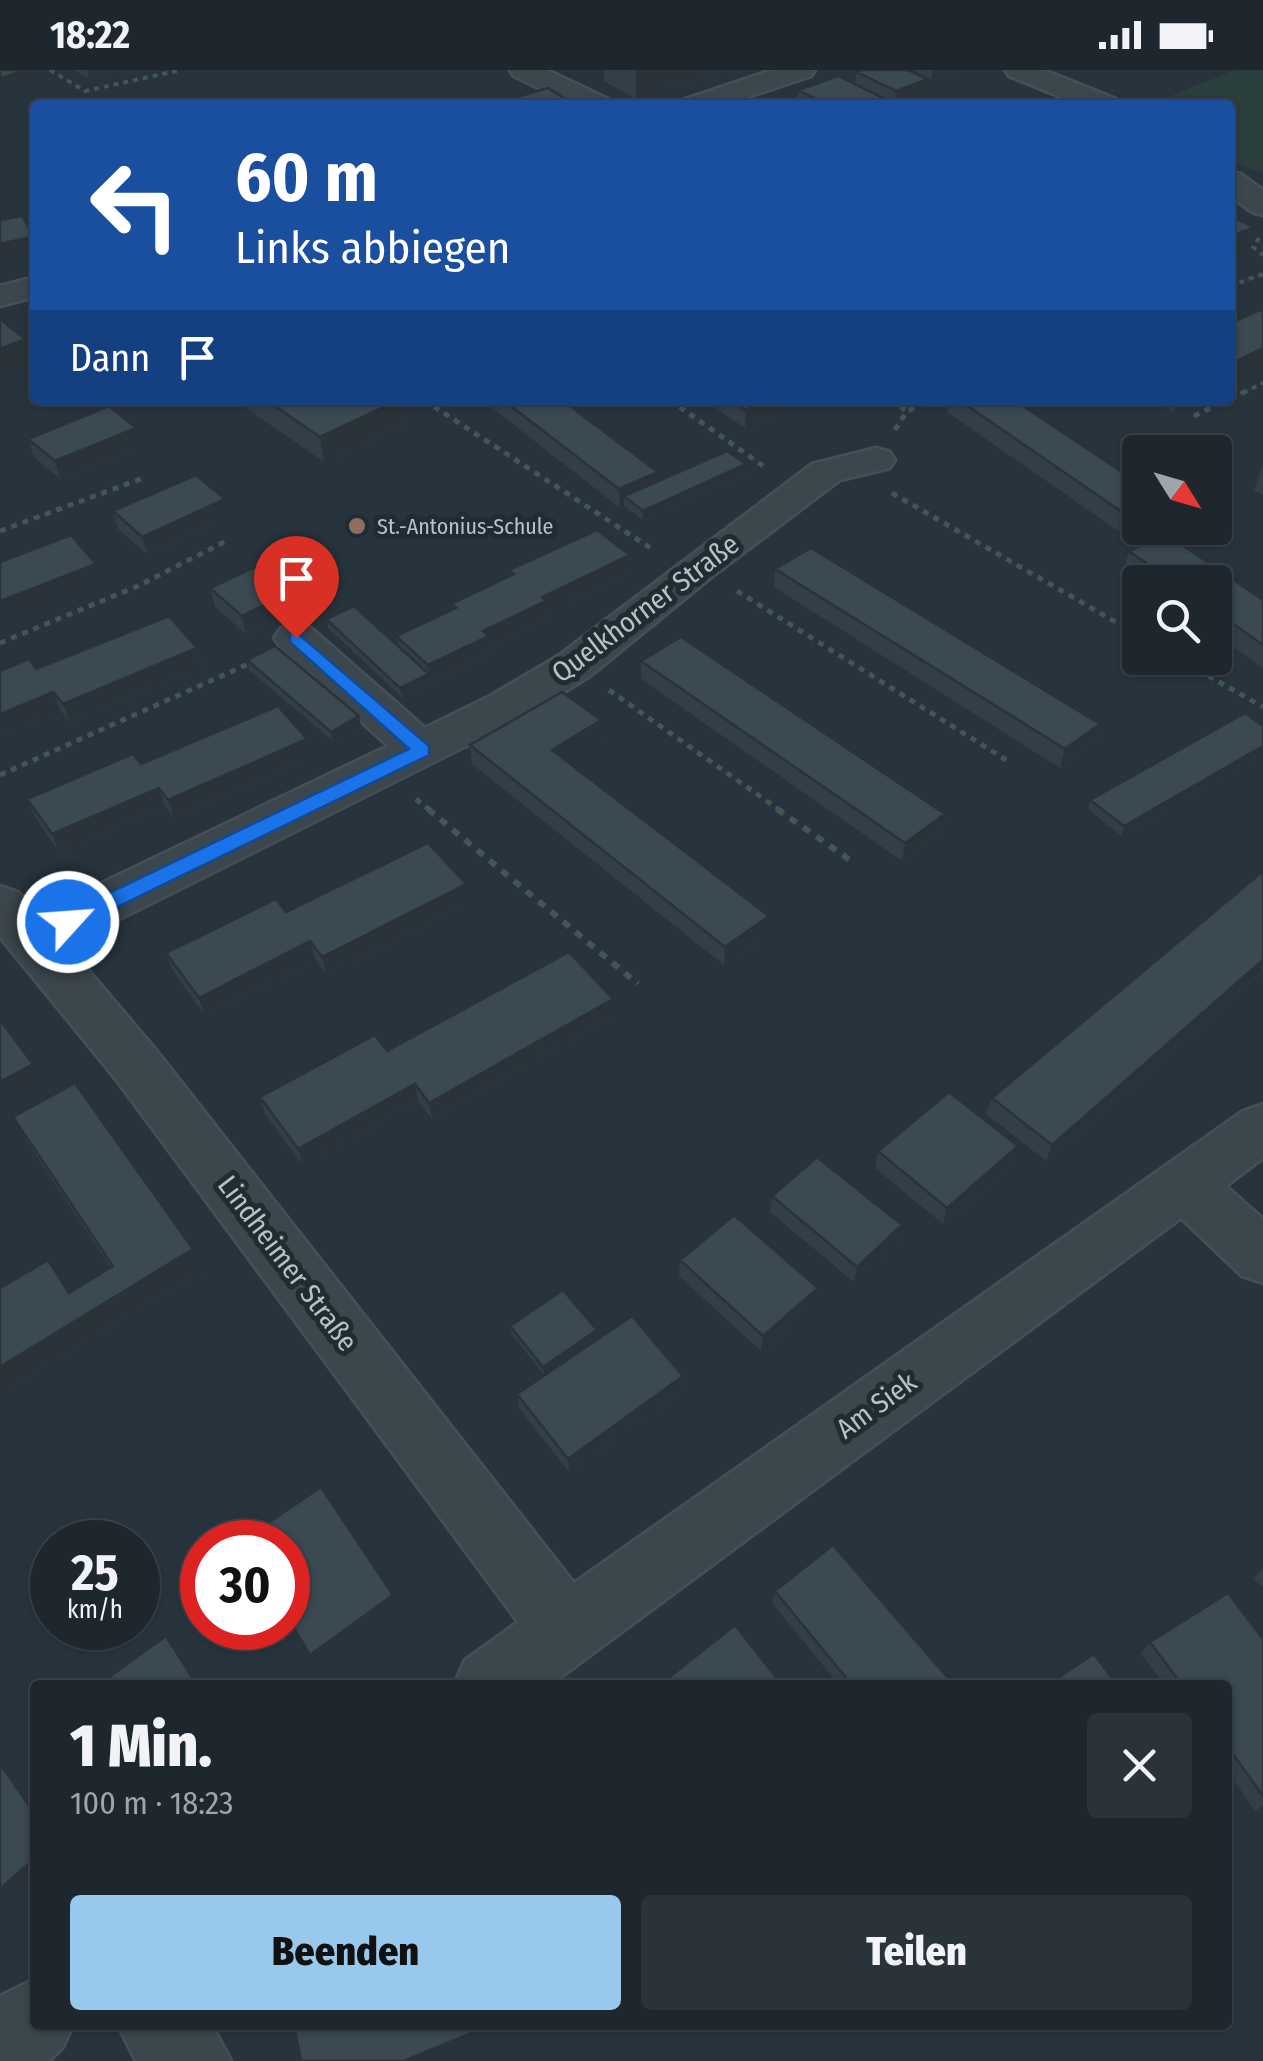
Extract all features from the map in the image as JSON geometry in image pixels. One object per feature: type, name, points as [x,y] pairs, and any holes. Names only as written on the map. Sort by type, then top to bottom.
[{"type":"street","points":[[524,70],[587,100]]},
{"type":"street","points":[[710,100],[801,70]]},
{"type":"street","points":[[1020,70],[1094,100]]},
{"type":"street","points":[[1235,185],[1263,205]]},
{"type":"street","points":[[0,296],[30,288]]},
{"type":"street","name":"Quelkhorner Straße","points":[[16,922],[405,760],[574,666],[826,472],[876,460]]},
{"type":"street","points":[[296,638],[405,760]]},
{"type":"street","name":"Lindheimer Straße","points":[[16,922],[149,1082],[566,1629]]},
{"type":"street","name":"Am Siek","points":[[497,1680],[1263,1127]]},
{"type":"street","points":[[1184,1184],[1263,1257]]},
{"type":"street","points":[[0,2050],[30,2023]]},
{"type":"street","points":[[162,2030],[190,2061]]},
{"type":"path","points":[[50,70],[85,91],[181,70]]},
{"type":"path","points":[[1253,247],[1263,232]]},
{"type":"path","points":[[1242,242],[1263,255]]},
{"type":"path","points":[[1235,284],[1263,274]]},
{"type":"path","points":[[1235,396],[1263,383]]},
{"type":"path","points":[[432,405],[694,571],[1011,763]]},
{"type":"path","points":[[677,405],[800,491]]},
{"type":"path","points":[[898,405],[908,411]]},
{"type":"path","points":[[1194,416],[1216,405]]},
{"type":"path","points":[[876,460],[890,492],[1122,626]]},
{"type":"path","points":[[0,531],[146,477]]},
{"type":"path","points":[[0,643],[138,586],[226,541]]},
{"type":"path","points":[[0,774],[243,668],[296,638]]},
{"type":"path","points":[[574,666],[853,862]]},
{"type":"path","points":[[1207,675],[1263,707]]},
{"type":"path","points":[[405,760],[408,793],[638,984]]},
{"type":"green space","points":[[1235,70],[1263,70],[1263,173],[1235,164],[1235,100],[1160,100]]},
{"type":"building","points":[[0,70],[26,70],[0,78]]},
{"type":"building","points":[[908,70],[928,79],[896,91],[856,72]]},
{"type":"building","points":[[838,76],[883,98],[818,100],[798,90]]},
{"type":"building","points":[[548,88],[567,100],[506,100]]},
{"type":"building","points":[[22,216],[30,228],[30,237],[0,244],[0,220]]},
{"type":"building","points":[[1235,218],[1254,227],[1235,235]]},
{"type":"building","points":[[1263,309],[1263,348],[1235,362],[1235,321]]},
{"type":"building","points":[[0,319],[25,339],[0,349]]},
{"type":"building","points":[[273,405],[388,405],[320,437]]},
{"type":"building","points":[[510,405],[569,405],[658,472],[619,489]]},
{"type":"building","points":[[966,405],[1022,405],[1122,472],[1122,512]]},
{"type":"building","points":[[109,406],[136,428],[55,461],[28,439]]},
{"type":"building","points":[[727,451],[746,464],[643,511],[624,496]]},
{"type":"building","points":[[196,475],[225,499],[142,537],[113,511]]},
{"type":"building","points":[[597,530],[630,555],[542,597],[546,601],[483,631],[489,636],[428,665],[396,636],[456,608],[451,604],[514,574],[509,570]]},
{"type":"building","points":[[71,535],[96,564],[0,601],[0,562]]},
{"type":"building","points":[[1142,545],[1182,545],[1212,565],[1149,565],[1129,551]]},
{"type":"building","points":[[811,548],[1100,724],[1065,749],[775,569]]},
{"type":"building","points":[[294,549],[327,575],[242,616],[210,588]]},
{"type":"building","points":[[1232,579],[1263,600],[1263,645],[1232,623]]},
{"type":"building","points":[[354,606],[429,674],[400,688],[326,619]]},
{"type":"building","points":[[169,616],[197,648],[63,704],[53,692],[0,714],[0,671],[29,659],[36,669]]},
{"type":"building","points":[[681,637],[945,814],[905,843],[641,661]]},
{"type":"building","points":[[275,646],[359,716],[331,732],[247,660]]},
{"type":"building","points":[[562,692],[601,720],[552,750],[769,916],[725,947],[470,745]]},
{"type":"building","points":[[278,706],[307,739],[168,800],[159,788],[52,834],[27,799],[133,754],[141,764]]},
{"type":"building","points":[[1245,713],[1263,726],[1263,746],[1124,826],[1090,800]]},
{"type":"building","points":[[428,843],[466,884],[322,957],[310,941],[199,998],[166,953],[276,899],[286,912]]},
{"type":"building","points":[[1263,871],[1263,960],[1052,1145],[992,1098]]},
{"type":"building","points":[[569,952],[613,999],[429,1103],[415,1084],[298,1149],[260,1097],[375,1035],[387,1051]]},
{"type":"building","points":[[0,1020],[33,1064],[0,1082]]},
{"type":"building","points":[[75,1083],[193,1249],[0,1367],[0,1288],[48,1260],[69,1293],[113,1266],[13,1117]]},
{"type":"building","points":[[949,1092],[1018,1146],[947,1208],[878,1151]]},
{"type":"building","points":[[817,1157],[902,1225],[857,1267],[772,1196]]},
{"type":"building","points":[[734,1215],[818,1288],[763,1336],[680,1260]]},
{"type":"building","points":[[563,1290],[597,1330],[543,1367],[510,1326]]},
{"type":"building","points":[[632,1316],[683,1376],[568,1459],[517,1394]]},
{"type":"building","points":[[321,1487],[393,1595],[310,1655],[310,1520],[272,1520]]},
{"type":"building","points":[[833,1545],[950,1680],[848,1680],[775,1591]]},
{"type":"building","points":[[1228,1593],[1263,1639],[1263,1796],[1232,1753],[1232,1680],[1178,1680],[1150,1642]]},
{"type":"building","points":[[735,1625],[778,1680],[668,1680]]},
{"type":"building","points":[[166,1636],[194,1680],[105,1680],[147,1650],[160,1650],[160,1640]]},
{"type":"building","points":[[1094,1654],[1113,1680],[1055,1680]]},
{"type":"building","points":[[0,1764],[30,1807],[30,1862],[0,1889]]},
{"type":"building","points":[[295,2030],[479,2030],[404,2061],[301,2061]]},
{"type":"place","name":"St.-Antonius-Schule","points":[[357,526]]},
{"type":"route","points":[[68,922],[422,751],[296,638]]}]
